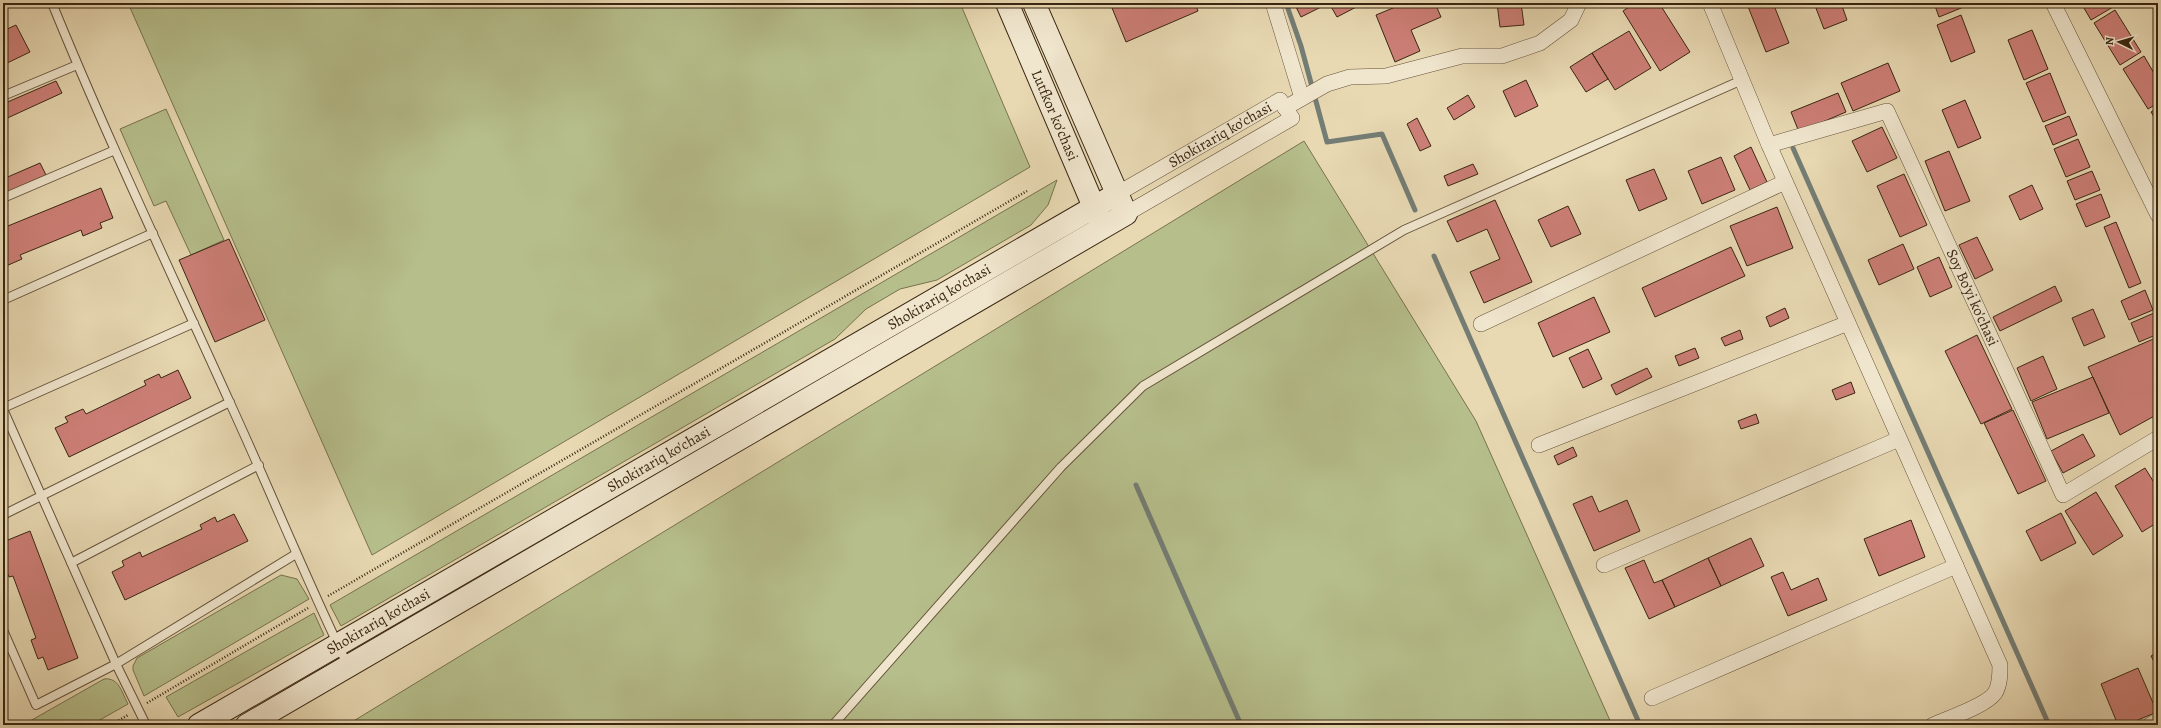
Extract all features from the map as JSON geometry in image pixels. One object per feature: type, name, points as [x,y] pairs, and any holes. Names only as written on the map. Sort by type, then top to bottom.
[{"type":"main road","name":"Lutfkor ko'chasi","points":[[1007,3],[1103,227]]},
{"type":"main road","name":"Lutfkor ko'chasi","points":[[1034,3],[1126,214]]},
{"type":"main road","name":"Shokirariq ko'chasi","points":[[199,725],[1117,194]]},
{"type":"main road","name":"Shokirariq ko'chasi","points":[[247,725],[1126,214]]},
{"type":"street","points":[[1273,3],[1302,98]]},
{"type":"street","points":[[1285,108],[1327,84],[1350,77],[1386,76],[1462,56],[1502,56],[1540,43],[1571,20],[1579,3]]},
{"type":"street","points":[[1710,3],[1785,182],[2000,665],[2000,680],[1995,693],[1986,701],[1933,725]]},
{"type":"street","points":[[2053,3],[2158,215]]},
{"type":"street","name":"Shokirariq ko'chasi","points":[[1117,194],[1280,100],[1292,118],[1126,214]]},
{"type":"street","name":"Soy Bo'yi ko'chasi","points":[[1769,145],[1887,111],[2063,495],[2158,438]]},
{"type":"street","points":[[1481,324],[1785,182]]},
{"type":"street","points":[[1539,445],[1848,323]]},
{"type":"street","points":[[1604,566],[1899,439]]},
{"type":"street","points":[[1652,698],[1956,566]]},
{"type":"street","points":[[2150,725],[2158,720]]},
{"type":"lane","points":[[52,3],[114,150],[259,465],[296,554],[349,666]]},
{"type":"lane","points":[[3,96],[77,65]]},
{"type":"lane","points":[[833,725],[1061,467],[1143,386],[1404,230],[1742,80]]},
{"type":"lane","points":[[3,198],[114,150]]},
{"type":"lane","points":[[3,300],[153,233]]},
{"type":"lane","points":[[146,725],[116,664],[3,408],[194,323]]},
{"type":"lane","points":[[3,515],[230,402]]},
{"type":"lane","points":[[71,563],[259,465]]},
{"type":"lane","points":[[3,630],[36,705],[116,664],[296,554]]},
{"type":"path","points":[[111,725],[318,602],[1027,191]]},
{"type":"green space","points":[[128,3],[960,3],[1030,167],[372,555]]},
{"type":"green space","points":[[166,109],[224,240],[191,255],[166,201],[154,206],[120,129]]},
{"type":"green space","points":[[1304,141],[1476,421],[1612,725],[347,725]]},
{"type":"green space","points":[[1057,180],[1048,205],[1031,225],[937,280],[900,289],[866,309],[835,339],[341,626],[330,605]]},
{"type":"green space","points":[[281,575],[297,579],[309,599],[144,696],[133,670],[133,666],[137,658]]},
{"type":"green space","points":[[314,613],[324,635],[178,717],[166,697]]},
{"type":"green space","points":[[104,679],[109,679],[117,683],[128,704],[91,725],[23,725]]},
{"type":"building","points":[[1110,3],[1195,3],[1198,11],[1126,42]]},
{"type":"building","points":[[1294,3],[1329,3],[1301,17]]},
{"type":"building","points":[[1329,3],[1364,3],[1337,17]]},
{"type":"building","points":[[1405,3],[1435,3],[1441,17],[1411,30],[1420,51],[1395,62],[1376,15]]},
{"type":"building","points":[[1497,3],[1521,3],[1524,25],[1500,27]]},
{"type":"building","points":[[1635,3],[1659,3],[1690,52],[1660,71],[1623,11]]},
{"type":"building","points":[[1773,3],[1789,43],[1766,52],[1747,4]]},
{"type":"building","points":[[1814,3],[1841,3],[1847,20],[1824,29]]},
{"type":"building","points":[[1934,3],[1971,3],[1971,4],[1939,17]]},
{"type":"building","points":[[2081,3],[2111,3],[2113,7],[2091,20]]},
{"type":"building","points":[[2115,10],[2141,52],[2120,65],[2094,23]]},
{"type":"building","points":[[1961,15],[1975,52],[1951,62],[1937,25]]},
{"type":"building","points":[[16,25],[30,52],[3,65],[3,31]]},
{"type":"building","points":[[2032,30],[2048,69],[2024,80],[2008,40]]},
{"type":"building","points":[[1629,31],[1651,68],[1615,90],[1592,53]]},
{"type":"building","points":[[1592,53],[1608,79],[1586,92],[1570,67]]},
{"type":"building","points":[[2144,56],[2158,80],[2158,103],[2148,109],[2123,69]]},
{"type":"building","points":[[1888,63],[1900,91],[1853,111],[1841,83]]},
{"type":"building","points":[[2050,73],[2066,113],[2043,122],[2026,83]]},
{"type":"building","points":[[1526,80],[1538,106],[1515,117],[1503,91]]},
{"type":"building","points":[[56,81],[62,93],[3,120],[3,104]]},
{"type":"building","points":[[1838,93],[1846,112],[1799,132],[1791,112]]},
{"type":"building","points":[[1468,95],[1475,107],[1454,120],[1447,108]]},
{"type":"building","points":[[1965,100],[1981,138],[1958,148],[1942,110]]},
{"type":"building","points":[[2158,108],[2158,123],[2151,112]]},
{"type":"building","points":[[2069,116],[2077,135],[2053,145],[2045,126]]},
{"type":"building","points":[[1417,118],[1431,146],[1420,151],[1407,124]]},
{"type":"building","points":[[1882,127],[1897,158],[1867,172],[1852,141]]},
{"type":"building","points":[[2078,139],[2090,167],[2066,177],[2054,149]]},
{"type":"building","points":[[1751,147],[1767,182],[1750,190],[1734,156]]},
{"type":"building","points":[[1949,151],[1970,201],[1945,211],[1925,161]]},
{"type":"building","points":[[1721,157],[1735,190],[1702,204],[1688,171]]},
{"type":"building","points":[[40,163],[46,175],[3,194],[3,179]]},
{"type":"building","points":[[1473,164],[1478,174],[1448,186],[1444,176]]},
{"type":"building","points":[[1654,169],[1667,199],[1639,211],[1626,180]]},
{"type":"building","points":[[2092,171],[2100,190],[2075,200],[2067,181]]},
{"type":"building","points":[[1904,174],[1927,225],[1900,237],[1877,186]]},
{"type":"building","points":[[2032,185],[2043,209],[2020,220],[2009,196]]},
{"type":"building","points":[[101,188],[113,218],[100,223],[102,228],[83,236],[81,230],[20,255],[22,259],[6,266],[3,262],[3,228]]},
{"type":"building","points":[[2101,194],[2110,217],[2086,227],[2076,204]]},
{"type":"building","points":[[1495,200],[1532,282],[1484,303],[1470,272],[1500,259],[1487,229],[1457,242],[1447,221]]},
{"type":"building","points":[[1568,206],[1581,234],[1551,247],[1538,220]]},
{"type":"building","points":[[1777,207],[1793,248],[1747,266],[1730,226]]},
{"type":"building","points":[[2116,222],[2141,283],[2129,288],[2104,227]]},
{"type":"building","points":[[1977,237],[1993,270],[1975,279],[1959,245]]},
{"type":"building","points":[[229,239],[265,320],[215,342],[179,260]]},
{"type":"building","points":[[1903,244],[1914,269],[1879,285],[1868,260]]},
{"type":"building","points":[[1731,247],[1745,276],[1655,317],[1642,288]]},
{"type":"building","points":[[1939,257],[1952,287],[1930,297],[1917,267]]},
{"type":"building","points":[[2055,286],[2062,301],[2000,331],[1993,317]]},
{"type":"building","points":[[2145,290],[2153,310],[2129,320],[2121,301]]},
{"type":"building","points":[[1594,297],[1610,332],[1553,357],[1538,323]]},
{"type":"building","points":[[1785,308],[1789,318],[1770,327],[1766,317]]},
{"type":"building","points":[[2093,309],[2105,337],[2084,346],[2072,318]]},
{"type":"building","points":[[2154,313],[2158,322],[2158,334],[2139,342],[2131,323]]},
{"type":"building","points":[[1740,330],[1743,339],[1725,346],[1721,338]]},
{"type":"building","points":[[1977,335],[2012,409],[1981,424],[1945,351]]},
{"type":"building","points":[[2158,337],[2158,414],[2120,435],[2088,367]]},
{"type":"building","points":[[1695,348],[1699,358],[1679,366],[1675,356]]},
{"type":"building","points":[[1588,349],[1602,379],[1583,388],[1569,358]]},
{"type":"building","points":[[2043,356],[2057,389],[2031,401],[2017,368]]},
{"type":"building","points":[[1647,368],[1652,377],[1616,395],[1611,385]]},
{"type":"building","points":[[178,370],[191,398],[69,457],[55,428],[68,422],[65,417],[83,409],[86,414],[146,385],[144,381],[159,374],[161,378]]},
{"type":"building","points":[[2093,377],[2109,413],[2047,439],[2032,402]]},
{"type":"building","points":[[1851,382],[1855,393],[1836,400],[1832,390]]},
{"type":"building","points":[[2013,410],[2046,481],[2018,494],[1984,423]]},
{"type":"building","points":[[1756,414],[1759,423],[1741,429],[1738,421]]},
{"type":"building","points":[[2083,434],[2095,456],[2063,473],[2051,451]]},
{"type":"building","points":[[1573,447],[1577,456],[1558,465],[1554,456]]},
{"type":"building","points":[[2145,468],[2158,489],[2158,522],[2142,532],[2115,486]]},
{"type":"building","points":[[2096,492],[2123,536],[2093,555],[2065,511]]},
{"type":"building","points":[[1592,496],[1599,512],[1627,500],[1640,531],[1594,551],[1573,504]]},
{"type":"building","points":[[2061,513],[2076,543],[2041,561],[2026,531]]},
{"type":"building","points":[[234,514],[248,541],[125,600],[112,572],[124,566],[122,561],[140,552],[142,557],[202,529],[200,525],[215,517],[217,522]]},
{"type":"building","points":[[1911,520],[1925,557],[1879,576],[1864,539]]},
{"type":"building","points":[[30,531],[78,658],[48,670],[43,657],[38,659],[31,640],[36,638],[13,576],[9,577],[3,562],[7,560],[3,548],[3,542]]},
{"type":"building","points":[[1751,538],[1764,566],[1721,586],[1708,558]]},
{"type":"building","points":[[1708,558],[1721,586],[1675,607],[1662,580]]},
{"type":"building","points":[[1644,560],[1654,583],[1662,580],[1675,607],[1649,619],[1625,568]]},
{"type":"building","points":[[1783,572],[1791,590],[1818,578],[1827,600],[1788,616],[1771,577]]},
{"type":"building","points":[[2158,652],[2158,669],[2151,656]]},
{"type":"building","points":[[2138,668],[2157,712],[2126,725],[2118,725],[2101,684]]},
{"type":"waterway","points":[[1286,3],[1301,46],[1327,142],[1382,134],[1415,210]]},
{"type":"waterway","points":[[1793,148],[2049,725]]},
{"type":"waterway","points":[[1434,256],[1640,725]]},
{"type":"waterway","points":[[1136,485],[1241,725]]}]
